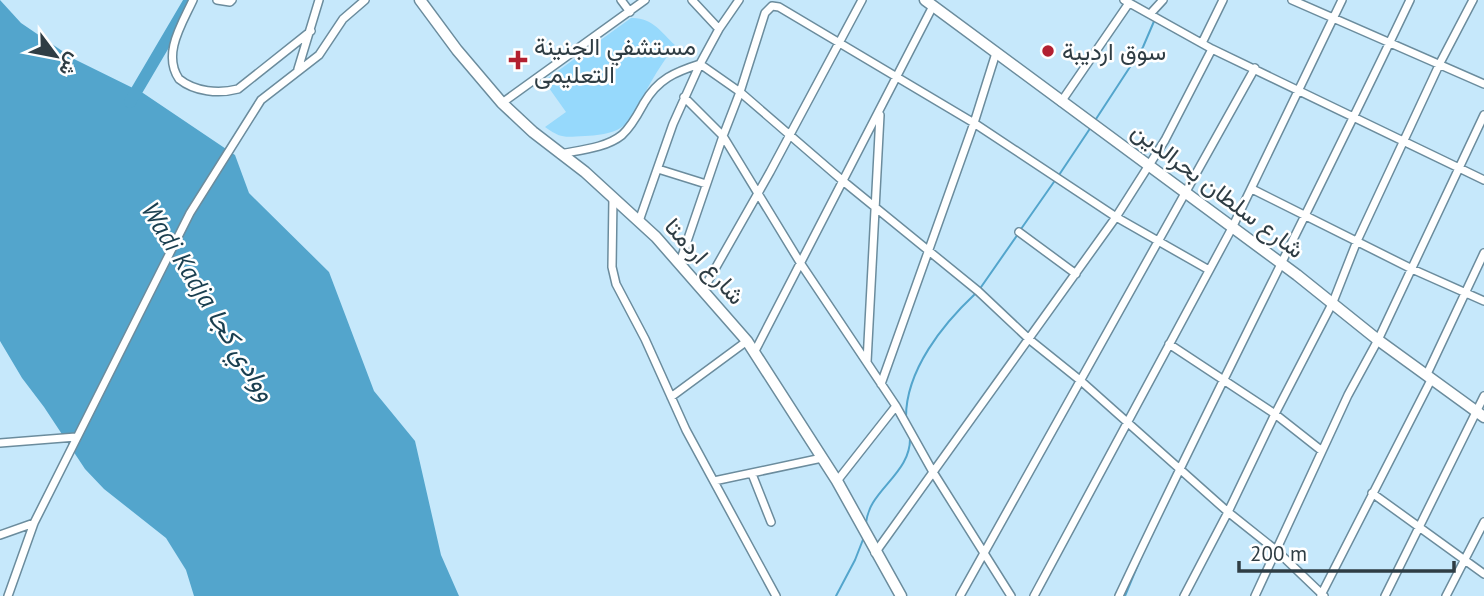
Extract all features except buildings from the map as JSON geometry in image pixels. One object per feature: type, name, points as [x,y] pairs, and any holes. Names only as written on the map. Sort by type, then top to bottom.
[{"type":"main road","name":"شارع اردمتا","points":[[420,0],[457,50],[502,103],[639,220],[680,262],[747,341],[837,481],[901,596]]},
{"type":"main road","name":"شارع سلطان بحرالدين","points":[[927,2],[1480,414]]},
{"type":"street","points":[[193,0],[173,46],[172,59],[179,79],[200,89],[228,92],[238,89],[311,31]]},
{"type":"street","points":[[217,0],[232,0]]},
{"type":"street","points":[[298,70],[319,0]]},
{"type":"street","points":[[8,596],[34,523],[190,214],[261,100],[319,55],[343,19],[365,0]]},
{"type":"street","points":[[621,0],[630,12]]},
{"type":"street","points":[[502,103],[645,0]]},
{"type":"street","points":[[692,0],[719,29]]},
{"type":"street","points":[[639,220],[684,97],[719,29],[739,0]]},
{"type":"street","points":[[703,290],[862,0]]},
{"type":"street","points":[[1151,13],[1163,0]]},
{"type":"street","points":[[1202,43],[1223,0]]},
{"type":"street","points":[[1292,0],[1484,84]]},
{"type":"street","points":[[1034,596],[1232,228],[1342,0]]},
{"type":"street","points":[[1119,596],[1410,0]]},
{"type":"street","points":[[1184,596],[1333,302],[1357,241],[1473,0]]},
{"type":"street","points":[[1061,102],[1126,1],[1212,50],[1255,68],[1484,180]]},
{"type":"street","points":[[755,351],[880,113],[898,76],[927,2]]},
{"type":"street","points":[[680,262],[765,13],[772,6],[792,13],[898,76],[974,122],[1116,217],[1209,270]]},
{"type":"street","points":[[875,553],[1116,217],[1182,110],[1212,50]]},
{"type":"street","points":[[881,384],[996,53]]},
{"type":"street","points":[[700,64],[740,92],[843,181],[978,291],[1030,340],[1081,381],[1228,512],[1277,551],[1322,595],[1429,376],[1484,253]]},
{"type":"street","points":[[560,154],[610,143],[630,127],[646,99],[661,81],[677,71],[700,64]]},
{"type":"street","points":[[960,596],[1255,68]]},
{"type":"street","points":[[684,97],[723,136],[801,264],[896,406],[933,472],[1011,596]]},
{"type":"street","points":[[867,362],[880,113]]},
{"type":"street","points":[[1255,596],[1322,450],[1378,340],[1484,115]]},
{"type":"street","points":[[658,169],[706,184]]},
{"type":"street","points":[[1252,189],[1412,269],[1484,301]]},
{"type":"street","points":[[612,196],[612,267],[615,284],[637,323],[686,430],[776,596]]},
{"type":"street","points":[[1019,232],[1076,274]]},
{"type":"street","points":[[671,397],[747,341]]},
{"type":"street","points":[[1169,345],[1275,414],[1322,450]]},
{"type":"street","points":[[1385,596],[1480,414],[1484,396]]},
{"type":"street","points":[[837,481],[896,406]]},
{"type":"street","points":[[0,443],[76,437]]},
{"type":"street","points":[[714,481],[822,458]]},
{"type":"street","points":[[751,474],[771,522]]},
{"type":"street","points":[[1373,493],[1484,574]]},
{"type":"street","points":[[1446,596],[1484,522]]},
{"type":"street","points":[[0,535],[34,523]]},
{"type":"shaded area","points":[[631,18],[650,23],[675,45],[634,114],[622,127],[601,135],[564,136],[545,127],[566,112],[544,81]]},
{"type":"water","name":"Wadi Kadja ووادي كجا","points":[[0,0],[21,23],[74,59],[143,93],[235,155],[249,193],[329,272],[374,391],[415,441],[441,555],[459,596],[194,596],[186,570],[166,538],[104,489],[85,469],[22,378],[0,341]]},
{"type":"waterway","points":[[130,102],[190,0]]},
{"type":"waterway","points":[[1096,119],[1143,47],[1155,19]]},
{"type":"waterway","points":[[1059,175],[1091,127]]},
{"type":"waterway","points":[[1021,229],[1056,179]]},
{"type":"waterway","points":[[979,290],[1018,234]]},
{"type":"waterway","points":[[906,417],[912,382],[919,365],[939,334],[975,294]]},
{"type":"waterway","points":[[866,525],[874,502],[904,461],[909,450],[910,436]]},
{"type":"waterway","points":[[836,596],[864,537]]},
{"type":"waterway","points":[[1125,596],[1142,555]]},
{"type":"place","name":"سوق ارديبة","points":[[1048,51]]},
{"type":"place","name":"مستشفي الجنينة التعليمى","points":[[518,60]]}]
